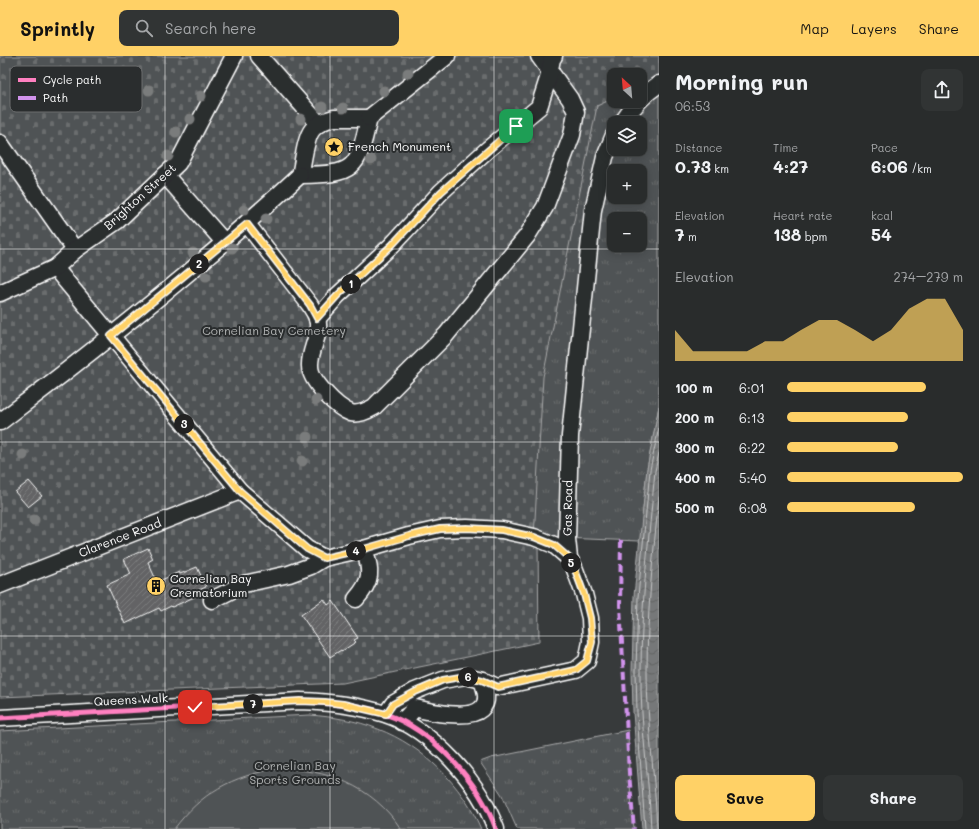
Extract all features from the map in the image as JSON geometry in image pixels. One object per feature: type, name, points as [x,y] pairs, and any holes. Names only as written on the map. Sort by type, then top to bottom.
[{"type":"street","name":"Brighton Street","points":[[0,293],[54,268],[75,250],[117,221],[178,163],[234,56]]},
{"type":"street","points":[[259,56],[319,124]]},
{"type":"street","points":[[300,176],[339,173],[354,164],[360,154],[369,118],[447,56]]},
{"type":"street","points":[[247,224],[310,305],[317,318],[317,332],[310,367],[313,376],[327,395],[341,408],[352,413],[364,413],[374,407],[446,335],[527,236],[545,207],[572,135],[576,112],[552,64],[539,56]]},
{"type":"street","points":[[317,318],[337,296],[392,245],[441,192],[539,107],[552,64]]},
{"type":"street","points":[[626,116],[653,88],[659,84]]},
{"type":"street","points":[[0,422],[111,336],[225,243],[300,176],[308,139],[312,130],[319,124],[324,120],[334,118],[369,118]]},
{"type":"street","points":[[0,143],[75,250]]},
{"type":"street","name":"Gas Road","points":[[386,714],[393,704],[415,692],[443,680],[466,676],[482,680],[498,687],[576,670],[587,661],[592,642],[590,618],[584,594],[569,558],[567,539],[570,436],[593,210],[604,157],[607,150]]},
{"type":"street","points":[[166,175],[225,243]]},
{"type":"street","points":[[54,268],[240,491],[307,549],[324,558]]},
{"type":"street","name":"Clarence Road","points":[[0,585],[240,491]]},
{"type":"street","points":[[212,600],[244,584],[289,574],[311,566],[324,558],[440,529],[467,528],[502,530],[534,537],[554,545],[569,558]]},
{"type":"street","points":[[356,599],[365,590],[370,578],[369,563],[364,549]]},
{"type":"street","points":[[402,722],[414,708],[455,714],[471,714],[481,709],[486,702],[486,692],[482,680]]},
{"type":"street","name":"Queens Walk","points":[[0,718],[300,701],[343,704],[386,714],[423,735],[441,749],[459,767],[483,800],[496,829]]},
{"type":"green space","name":"Cornelian Bay Cemetery","points":[[0,56],[659,56],[659,78],[647,84],[647,68],[607,68],[607,101],[597,106],[538,544],[539,642],[343,683],[0,697]]},
{"type":"green space","points":[[659,78],[659,406],[647,469],[640,541],[534,537],[543,377],[597,106],[607,101],[607,108],[647,108],[647,84]]},
{"type":"green space","name":"Cornelian Bay Sports Grounds","points":[[310,715],[361,723],[395,736],[410,746],[439,769],[452,783],[463,797],[481,829],[0,829],[0,731]]},
{"type":"green space","points":[[628,730],[629,773],[634,829],[517,829],[502,795],[480,762],[491,758]]},
{"type":"green space","points":[[276,769],[313,772],[347,782],[377,801],[390,814],[401,829],[174,829],[195,805],[219,788],[245,776]]},
{"type":"water","points":[[659,406],[659,829],[642,829],[633,712],[632,671],[634,596],[647,469]]},
{"type":"building","points":[[29,481],[42,496],[28,507],[15,492]]},
{"type":"building","name":"Cornelian Bay Crematorium","points":[[148,548],[153,559],[148,562],[157,582],[179,572],[180,574],[197,567],[206,587],[199,590],[201,594],[161,611],[159,608],[125,624],[107,585],[131,574],[124,559]]},
{"type":"building","points":[[324,599],[328,605],[333,601],[358,638],[354,640],[356,642],[330,657],[301,615]]},
{"type":"marked path","points":[[621,540],[620,605],[629,773],[634,829]]},
{"type":"cycle path","points":[[0,718],[300,701],[332,703],[364,708],[385,714],[403,722],[420,732],[437,745],[466,776],[478,793],[496,829]]},
{"type":"place","name":"French Monument","points":[[334,147]]},
{"type":"place","name":"Cornelian Bay Crematorium","points":[[156,586]]},
{"type":"route","points":[[195,707],[300,701],[343,704],[386,714],[393,704],[415,692],[443,680],[466,676],[482,680],[498,687],[576,670],[587,661],[592,642],[590,618],[584,594],[569,558],[554,545],[534,537],[502,530],[467,528],[440,529],[324,558],[307,549],[240,491],[111,336],[247,224],[310,305],[317,318],[337,296],[354,282],[392,245],[441,192],[516,126]]}]
